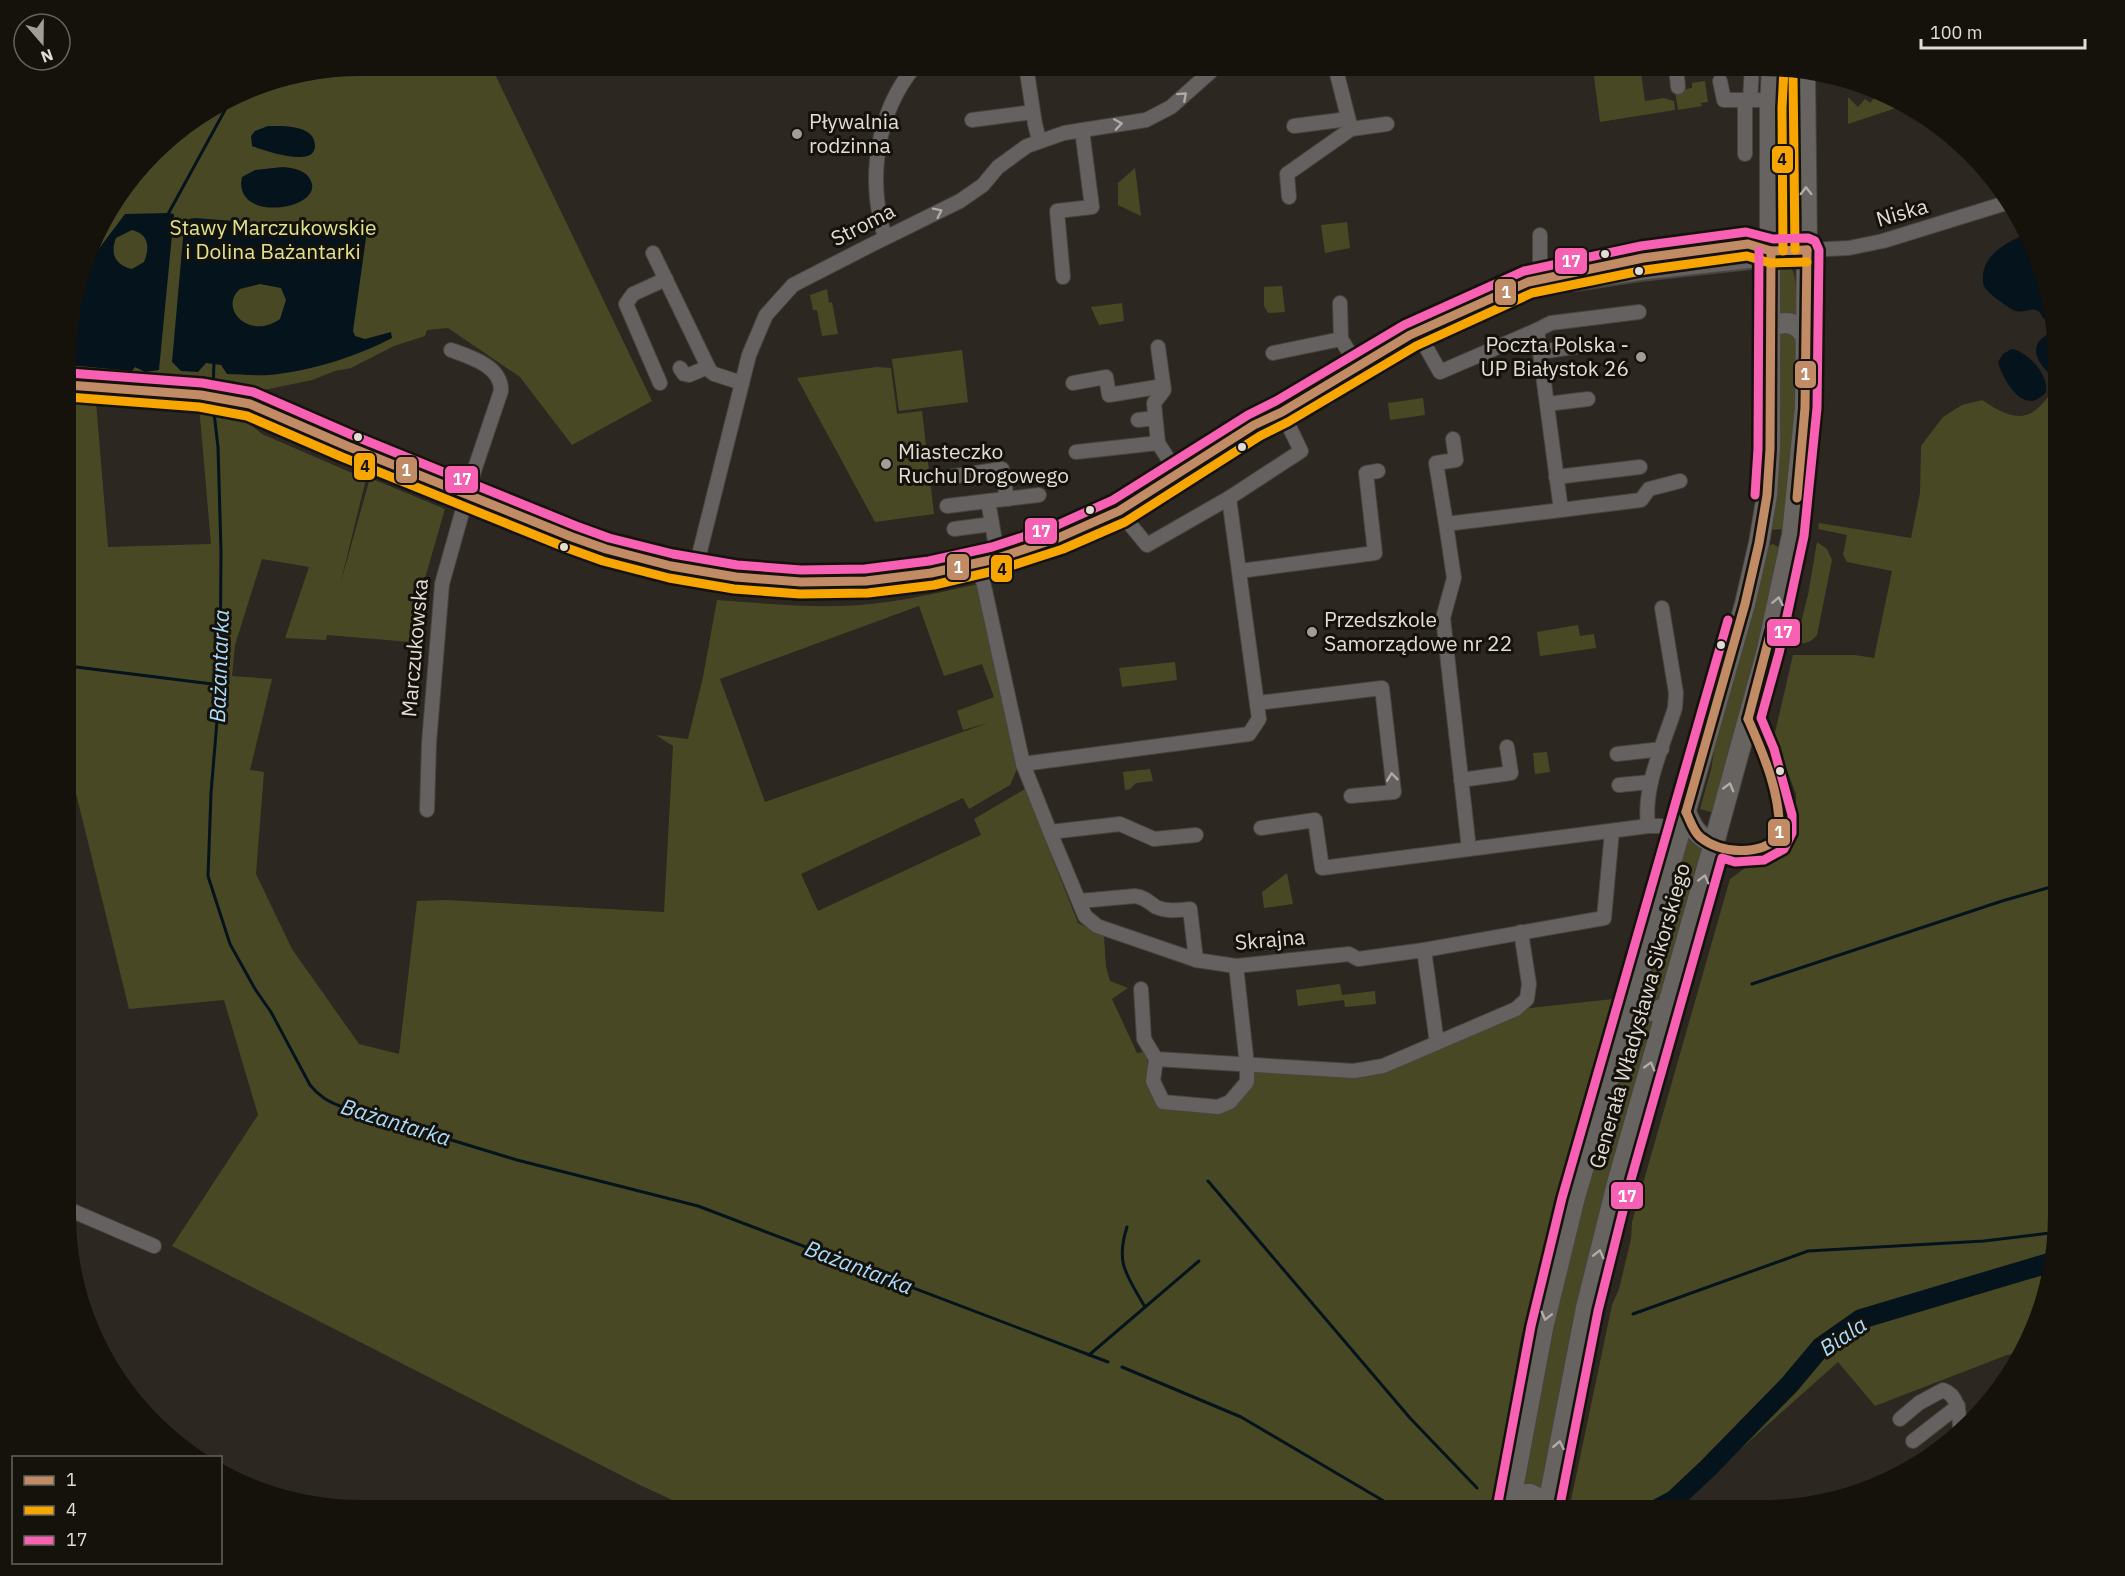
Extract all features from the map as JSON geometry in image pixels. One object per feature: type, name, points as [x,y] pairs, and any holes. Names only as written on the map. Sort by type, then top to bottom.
[{"type":"main road","name":"Generała Władysława Sikorskiego","points":[[1511,1500],[1543,1328],[1574,1201],[1734,647],[1759,543],[1767,495],[1770,449],[1771,77]]},
{"type":"main road","name":"Generała Władysława Sikorskiego","points":[[1549,1500],[1586,1308],[1618,1180],[1767,650],[1792,535],[1803,434],[1806,338],[1805,80]]},
{"type":"main road","points":[[1771,327],[1778,323],[1792,323],[1798,326],[1806,338]]},
{"type":"main road","points":[[1759,543],[1775,535],[1792,535]]},
{"type":"main road","points":[[1686,812],[1699,836],[1714,843]]},
{"type":"main road","points":[[1633,996],[1635,1002],[1644,1010],[1657,1011],[1668,1005]]},
{"type":"main road","points":[[1516,1500],[1530,1494],[1539,1500]]},
{"type":"street","points":[[885,237],[878,198],[878,153],[892,102],[908,77]]},
{"type":"street","points":[[1028,77],[1039,140]]},
{"type":"street","name":"Stroma","points":[[694,571],[749,355],[760,324],[782,296],[805,278],[960,201],[983,184],[998,167],[1039,140],[1082,130],[1146,120],[1171,107],[1205,77]]},
{"type":"street","points":[[1338,77],[1350,124]]},
{"type":"street","points":[[1677,77],[1678,87]]},
{"type":"street","points":[[1745,154],[1747,101],[1751,77]]},
{"type":"street","points":[[1720,81],[1724,100],[1770,100]]},
{"type":"street","points":[[972,120],[1033,112]]},
{"type":"street","points":[[1289,197],[1287,174],[1350,124]]},
{"type":"street","points":[[1294,126],[1387,124]]},
{"type":"street","points":[[1063,277],[1057,211],[1092,207],[1082,130]]},
{"type":"street","name":"Niska","points":[[1807,250],[1849,248],[1883,241],[2002,204]]},
{"type":"street","points":[[1539,235],[1540,260],[1546,283]]},
{"type":"street","points":[[76,386],[201,395],[258,407],[569,536],[654,563],[773,582],[843,583],[921,575],[979,563],[1065,536],[1119,511],[1254,425],[1282,412],[1417,331],[1528,282],[1546,283],[1750,260],[1772,250],[1807,250]]},
{"type":"street","points":[[653,253],[708,367],[714,375],[742,383]]},
{"type":"street","points":[[660,383],[626,304],[633,294],[666,279]]},
{"type":"street","points":[[1340,303],[1341,339],[1358,367]]},
{"type":"street","points":[[1417,331],[1440,372],[1551,323],[1639,312]]},
{"type":"street","points":[[1537,330],[1561,510]]},
{"type":"street","points":[[1273,353],[1341,339]]},
{"type":"street","points":[[1540,352],[1581,346]]},
{"type":"street","points":[[1158,347],[1164,390],[1154,403],[1158,443],[1178,474]]},
{"type":"street","name":"Marczukowska","points":[[427,810],[429,743],[444,573],[467,493],[501,392],[501,384],[491,370],[478,361],[451,350]]},
{"type":"street","points":[[680,368],[684,374],[689,375],[708,367]]},
{"type":"street","points":[[1074,383],[1106,377],[1109,395],[1163,386]]},
{"type":"street","points":[[1547,404],[1588,399]]},
{"type":"street","points":[[1119,511],[1147,545],[1229,498],[1301,451],[1282,412]]},
{"type":"street","points":[[1138,420],[1155,418]]},
{"type":"street","points":[[1453,439],[1456,460],[1436,463],[1454,578],[1443,618],[1468,849]]},
{"type":"street","points":[[1076,452],[1158,443]]},
{"type":"street","points":[[1556,477],[1640,466]]},
{"type":"street","points":[[949,477],[1002,469],[1007,499]]},
{"type":"street","points":[[1240,571],[1375,553],[1366,473],[1378,471]]},
{"type":"street","points":[[1446,524],[1641,500],[1649,489],[1680,481]]},
{"type":"street","points":[[947,506],[1039,495]]},
{"type":"street","points":[[1023,764],[1249,734],[1259,719],[1229,498]]},
{"type":"street","points":[[988,501],[998,558]]},
{"type":"street","points":[[954,529],[992,524]]},
{"type":"street","name":"Skrajna","points":[[979,563],[1023,764],[1085,916],[1096,926],[1196,960],[1236,966],[1349,954],[1358,959],[1424,950],[1604,918],[1612,831]]},
{"type":"street","points":[[1648,826],[1646,810],[1648,793],[1675,708],[1676,693],[1662,608]]},
{"type":"street","points":[[1257,703],[1382,688],[1394,792],[1350,796]]},
{"type":"street","points":[[1461,780],[1511,773],[1507,747]]},
{"type":"street","points":[[1617,754],[1662,749]]},
{"type":"street","points":[[1619,785],[1651,782]]},
{"type":"street","points":[[1261,828],[1315,820],[1322,868],[1648,826],[1660,826],[1681,832]]},
{"type":"street","points":[[1050,832],[1120,824],[1154,840],[1196,835]]},
{"type":"street","points":[[1080,901],[1135,896],[1142,897],[1158,908],[1174,911],[1191,909],[1196,960]]},
{"type":"street","points":[[1156,1059],[1354,1071],[1383,1066],[1516,1009],[1527,999],[1529,984],[1521,932]]},
{"type":"street","points":[[1424,950],[1437,1043]]},
{"type":"street","points":[[1141,989],[1144,1040],[1156,1059],[1153,1081],[1164,1102],[1218,1107],[1230,1102],[1247,1082],[1236,966]]},
{"type":"street","points":[[76,1212],[154,1246]]},
{"type":"street","points":[[1900,1419],[1919,1403],[1939,1391],[1947,1391],[1958,1406],[1960,1421]]},
{"type":"street","points":[[1913,1441],[1958,1406]]},
{"type":"green space","name":"Stawy Marczukowskie i Dolina Bażantarki","points":[[342,77],[496,77],[652,401],[572,445],[520,377],[448,328],[427,330],[425,336],[394,346],[351,368],[335,371],[312,380],[264,390],[232,381],[187,377],[173,380],[165,375],[149,374],[134,378],[76,374],[82,306],[98,252],[124,203],[147,173],[173,147],[203,124],[235,106],[287,86]]},
{"type":"green space","points":[[1594,77],[1642,77],[1645,101],[1664,98],[1674,101],[1675,110],[1600,122]]},
{"type":"green space","points":[[1780,77],[1797,79],[1800,220],[1783,221]]},
{"type":"green space","points":[[1705,81],[1708,102],[1701,103],[1702,106],[1678,110],[1675,91],[1692,88],[1692,83]]},
{"type":"green space","points":[[1848,97],[1858,107],[1865,99],[1870,103],[1874,98],[1894,109],[1848,124]]},
{"type":"green space","points":[[1135,168],[1141,216],[1118,205],[1118,183]]},
{"type":"green space","points":[[1347,222],[1350,248],[1325,253],[1321,225]]},
{"type":"green space","points":[[1788,263],[1794,274],[1796,321],[1778,320],[1778,278],[1782,266]]},
{"type":"green space","points":[[1282,286],[1285,312],[1268,313],[1264,306],[1264,287]]},
{"type":"green space","points":[[827,289],[838,334],[822,336],[817,310],[813,310],[810,295]]},
{"type":"green space","points":[[1122,303],[1124,321],[1099,325],[1091,307]]},
{"type":"green space","points":[[1780,330],[1796,334],[1795,419],[1786,529],[1768,530],[1778,335]]},
{"type":"green space","points":[[962,350],[968,402],[899,411],[892,359]]},
{"type":"green space","name":"Miasteczko Ruchu Drogowego","points":[[877,367],[891,368],[897,414],[922,411],[934,514],[875,522],[797,378]]},
{"type":"green space","points":[[2048,397],[2048,1234],[2039,1289],[2027,1324],[2012,1354],[1875,1406],[1838,1362],[1683,1500],[1571,1500],[1612,1305],[1619,1289],[1631,1239],[1632,1222],[1730,879],[1749,865],[1780,851],[1796,819],[1796,794],[1774,737],[1793,655],[1855,655],[1874,658],[1892,571],[1847,562],[1843,555],[1847,535],[1818,529],[1819,523],[1911,538],[1920,493],[1921,446],[1943,417],[1962,405],[1982,400],[2010,415],[2017,416],[2031,413]]},
{"type":"green space","points":[[1423,398],[1425,415],[1390,420],[1388,403]]},
{"type":"green space","points":[[76,401],[96,402],[108,547],[211,544],[199,405],[231,409],[262,434],[366,479],[340,585],[370,478],[445,509],[421,592],[421,612],[410,642],[327,635],[326,640],[285,638],[309,567],[262,559],[235,645],[232,676],[272,679],[250,770],[264,772],[256,874],[292,949],[359,1044],[399,1054],[417,901],[446,900],[664,912],[673,746],[656,735],[688,739],[703,677],[717,600],[810,606],[875,604],[978,584],[1018,767],[1010,785],[969,809],[963,798],[801,874],[818,911],[981,835],[974,819],[1025,789],[1078,923],[1104,936],[1106,967],[1110,981],[1128,988],[1112,999],[1137,1053],[1143,1052],[1147,1057],[1148,1081],[1160,1107],[1228,1109],[1249,1089],[1256,1071],[1384,1071],[1530,1008],[1613,999],[1562,1175],[1521,1338],[1494,1500],[672,1500],[172,1246],[258,1115],[224,1000],[129,1009],[76,793]],"holes":[[[919,606],[944,676],[982,664],[994,697],[957,711],[963,730],[988,723],[765,802],[720,679]]]},
{"type":"green space","points":[[1817,542],[1827,549],[1832,560],[1817,635],[1808,642],[1799,643],[1796,642],[1808,595]]},
{"type":"green space","points":[[1773,544],[1780,548],[1771,597],[1715,813],[1700,809],[1711,770],[1717,735],[1768,546]]},
{"type":"green space","points":[[1578,625],[1580,636],[1594,634],[1596,648],[1540,656],[1537,632]]},
{"type":"green space","points":[[1175,662],[1177,680],[1122,687],[1119,668]]},
{"type":"green space","points":[[1547,752],[1550,772],[1535,774],[1533,753]]},
{"type":"green space","points":[[1150,769],[1153,781],[1136,783],[1130,789],[1125,790],[1123,772]]},
{"type":"green space","points":[[1689,828],[1706,845],[1662,1001],[1649,1005],[1644,997],[1651,975],[1655,942]]},
{"type":"green space","points":[[1287,873],[1293,904],[1264,908],[1262,892]]},
{"type":"green space","points":[[1340,984],[1342,995],[1375,991],[1376,1004],[1345,1007],[1344,1000],[1298,1006],[1296,990]]},
{"type":"green space","points":[[1634,1009],[1656,1018],[1543,1495],[1519,1491],[1549,1333]]},
{"type":"shaded area","points":[[268,126],[304,130],[314,139],[314,151],[309,155],[294,157],[252,146],[251,136],[255,131]]},
{"type":"shaded area","points":[[283,167],[299,170],[309,177],[311,191],[304,199],[292,205],[278,207],[263,207],[250,202],[243,192],[242,177],[255,170]]},
{"type":"shaded area","points":[[125,214],[174,214],[159,370],[145,372],[135,367],[132,371],[76,366],[82,306],[86,287],[101,247]],"holes":[[[132,230],[142,235],[147,242],[144,262],[132,269],[121,265],[114,254],[116,238]]]},
{"type":"shaded area","points":[[189,219],[363,231],[366,238],[353,331],[355,336],[365,339],[391,332],[392,338],[332,362],[285,373],[227,374],[221,365],[206,363],[198,372],[181,371],[172,362],[184,227]],"holes":[[[260,284],[281,288],[286,300],[280,319],[268,325],[258,326],[248,324],[235,313],[234,297],[240,289]]]},
{"type":"shaded area","points":[[2020,237],[2027,252],[2039,287],[2045,319],[2035,310],[2020,312],[2013,310],[1991,294],[1983,284],[1983,275],[1988,260]]},
{"type":"shaded area","points":[[2047,335],[2048,372],[2037,357],[2037,344]]},
{"type":"shaded area","points":[[2012,349],[2031,359],[2041,372],[2046,392],[2038,399],[2030,401],[2023,399],[2016,394],[2005,379],[1998,362],[2003,354]]},
{"type":"waterway","name":"Bażantarka","points":[[167,216],[224,112]]},
{"type":"waterway","name":"Bażantarka","points":[[213,391],[214,362]]},
{"type":"waterway","name":"Bażantarka","points":[[213,404],[218,447],[221,551],[220,685],[211,793],[208,876],[230,944],[255,989],[271,1012],[313,1089],[340,1106],[517,1160],[698,1206],[1108,1362]]},
{"type":"waterway","points":[[76,667],[220,685]]},
{"type":"waterway","points":[[1752,984],[2048,888]]},
{"type":"waterway","points":[[1208,1181],[1410,1418],[1477,1488]]},
{"type":"waterway","points":[[1127,1227],[1122,1251],[1125,1269],[1145,1307]]},
{"type":"waterway","points":[[1633,1314],[1808,1251],[1984,1241],[2048,1233]]},
{"type":"waterway","points":[[1089,1355],[1199,1261]]},
{"type":"waterway","name":"Biala","points":[[1674,1500],[1790,1384],[1821,1347],[1861,1319],[2044,1264]]},
{"type":"waterway","name":"Bażantarka","points":[[1122,1367],[1241,1417],[1382,1500]]},
{"type":"transit line","name":"4","points":[[1783,251],[1784,77]]},
{"type":"transit line","name":"4","points":[[1793,78],[1795,250]]},
{"type":"transit line","name":"17","points":[[76,374],[202,383],[253,392],[576,526],[609,538],[673,554],[737,565],[801,570],[865,569],[929,561],[992,547],[1053,527],[1113,500],[1248,415],[1276,401],[1404,325],[1524,271],[1641,246],[1746,232],[1773,239],[1808,238],[1815,241],[1819,250],[1817,408],[1804,536],[1779,653],[1761,718],[1774,749],[1792,815],[1792,833],[1784,849],[1764,860],[1735,862],[1722,858],[1630,1183],[1598,1311],[1561,1500]]},
{"type":"transit line","name":"1","points":[[76,386],[201,395],[250,404],[572,537],[606,549],[671,566],[736,577],[801,582],[866,581],[931,573],[995,559],[1058,538],[1119,511],[1254,425],[1282,412],[1410,335],[1528,282],[1643,258],[1748,244],[1771,251],[1807,250]]},
{"type":"transit line","name":"1","points":[[1797,498],[1805,408],[1807,250]]},
{"type":"transit line","name":"17","points":[[1755,495],[1758,449],[1759,251]]},
{"type":"transit line","name":"1","points":[[1686,812],[1745,604],[1767,495],[1770,449],[1771,251]]},
{"type":"transit line","name":"4","points":[[76,398],[199,407],[247,416],[567,548],[603,561],[669,578],[734,589],[800,594],[868,593],[934,585],[998,570],[1063,549],[1125,522],[1260,436],[1288,422],[1416,346],[1532,293],[1645,270],[1747,256],[1770,263],[1807,262]]},
{"type":"transit line","name":"17","points":[[1498,1500],[1531,1326],[1562,1198],[1728,620]]},
{"type":"transit line","name":"1","points":[[1748,719],[1771,631]]},
{"type":"transit line","name":"1","points":[[1686,812],[1698,835],[1718,847],[1751,850],[1771,843],[1779,837],[1778,807],[1771,776],[1748,719]]},
{"type":"place","name":"Pływalnia rodzinna","points":[[797,134]]},
{"type":"place","name":"Poczta Polska - UP Białystok 26","points":[[1641,357]]},
{"type":"place","name":"Miasteczko Ruchu Drogowego","points":[[886,464]]},
{"type":"place","name":"Przedszkole Samorządowe nr 22","points":[[1312,632]]}]
